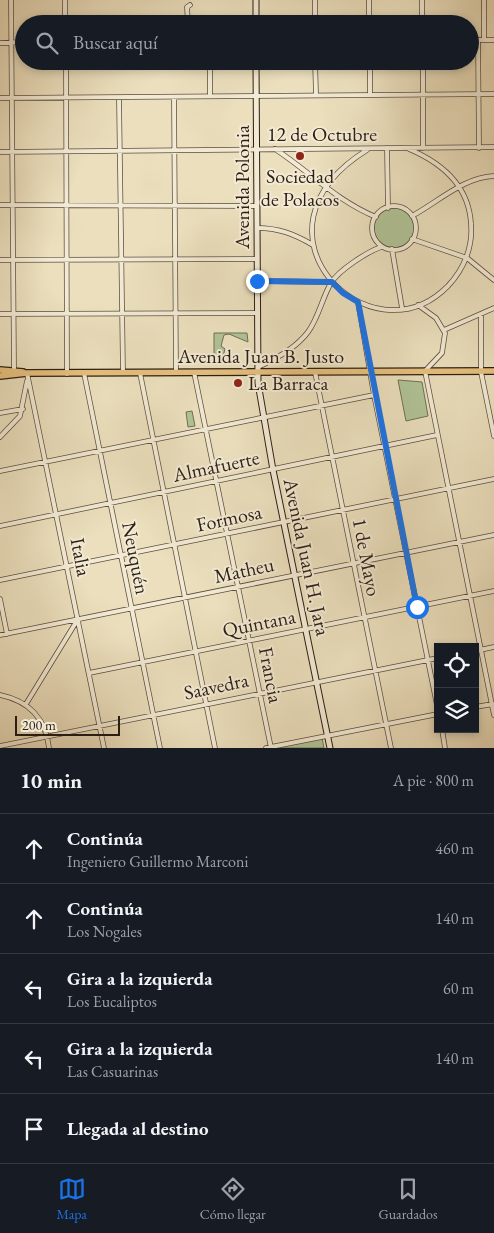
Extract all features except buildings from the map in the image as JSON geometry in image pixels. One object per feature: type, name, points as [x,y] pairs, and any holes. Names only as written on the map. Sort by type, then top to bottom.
[{"type":"main road","points":[[256,0],[256,15]]},
{"type":"main road","name":"Avenida Polonia","points":[[256,70],[258,370]]},
{"type":"main road","name":"Avenida Juan B. Justo","points":[[0,370],[14,370],[27,376]]},
{"type":"main road","name":"Avenida Juan B. Justo","points":[[0,376],[258,370],[315,372],[494,371]]},
{"type":"main road","name":"Avenida Juan H. Jara","points":[[258,370],[263,418],[330,748]]},
{"type":"street","points":[[11,0],[14,370]]},
{"type":"street","points":[[65,0],[65,15]]},
{"type":"street","points":[[315,0],[315,15]]},
{"type":"street","points":[[369,0],[370,15]]},
{"type":"street","points":[[422,0],[422,15]]},
{"type":"street","points":[[484,0],[484,40]]},
{"type":"street","points":[[187,15],[187,7],[190,5]]},
{"type":"street","points":[[479,40],[494,40]]},
{"type":"street","points":[[0,43],[12,42]]},
{"type":"street","points":[[66,70],[67,374]]},
{"type":"street","points":[[210,70],[210,96]]},
{"type":"street","points":[[315,70],[316,94]]},
{"type":"street","points":[[370,70],[370,94]]},
{"type":"street","points":[[423,70],[424,148]]},
{"type":"street","points":[[478,70],[479,148]]},
{"type":"street","points":[[0,98],[494,94]]},
{"type":"street","points":[[174,97],[176,372]]},
{"type":"street","points":[[119,98],[122,373]]},
{"type":"street","points":[[369,148],[341,168],[325,186],[314,215],[313,245],[317,258],[332,282],[343,293],[358,302],[379,308],[402,308],[418,305],[446,288],[467,258],[471,223],[469,208],[459,187],[449,174],[436,163],[406,148]]},
{"type":"street","points":[[387,148],[388,208]]},
{"type":"street","name":"12 de Octubre","points":[[0,152],[494,148]]},
{"type":"street","points":[[275,149],[348,204],[376,217]]},
{"type":"street","points":[[412,216],[475,179],[494,176]]},
{"type":"street","points":[[0,205],[257,206]]},
{"type":"street","points":[[258,370],[293,347],[308,332],[332,282],[356,261],[381,247],[392,249],[404,247],[412,239],[416,227],[412,216],[401,208],[388,208],[376,217],[372,231],[381,247]]},
{"type":"street","points":[[257,228],[273,228],[288,232],[313,245]]},
{"type":"street","points":[[412,239],[467,258],[494,280]]},
{"type":"street","points":[[392,249],[402,308]]},
{"type":"street","points":[[0,260],[257,259]]},
{"type":"street","points":[[257,281],[332,282]]},
{"type":"street","points":[[358,302],[374,395],[434,691]]},
{"type":"street","points":[[418,305],[436,318],[444,330],[444,349],[439,358],[425,371],[494,715]]},
{"type":"street","points":[[444,330],[494,308]]},
{"type":"street","points":[[0,314],[257,313]]},
{"type":"street","points":[[481,314],[481,372],[494,436]]},
{"type":"street","name":"Francia","points":[[194,372],[269,748]]},
{"type":"street","name":"1 de Mayo","points":[[315,372],[391,748]]},
{"type":"street","points":[[140,373],[216,748]]},
{"type":"street","name":"Neuquén","points":[[84,374],[160,748]]},
{"type":"street","points":[[0,437],[16,422],[23,409],[27,376]]},
{"type":"street","name":"Italia","points":[[27,376],[104,748]]},
{"type":"street","points":[[0,471],[374,395]]},
{"type":"street","points":[[0,413],[23,409]]},
{"type":"street","name":"Almafuerte","points":[[0,526],[438,435]]},
{"type":"street","name":"Formosa","points":[[0,580],[494,479]]},
{"type":"street","name":"Matheu","points":[[0,635],[494,535]]},
{"type":"street","name":"Quintana","points":[[89,673],[494,591]]},
{"type":"street","points":[[0,599],[7,634]]},
{"type":"street","points":[[26,704],[78,619]]},
{"type":"street","points":[[481,650],[494,647]]},
{"type":"street","name":"Saavedra","points":[[0,746],[316,680],[434,659]]},
{"type":"street","points":[[0,695],[26,704],[36,713],[48,735],[50,748]]},
{"type":"street","points":[[479,706],[493,704]]},
{"type":"street","points":[[269,748],[434,713]]},
{"type":"street","points":[[443,733],[445,748]]},
{"type":"green space","points":[[394,208],[408,214],[414,228],[408,242],[394,248],[380,242],[374,228],[380,214]]},
{"type":"green space","points":[[214,333],[247,333],[248,342],[229,334],[224,335],[221,346],[225,349],[221,364],[217,364],[217,361],[214,361]]},
{"type":"green space","points":[[398,380],[422,382],[428,416],[406,421]]},
{"type":"green space","points":[[192,411],[195,426],[188,427],[186,412]]},
{"type":"green space","points":[[322,738],[324,748],[273,748]]},
{"type":"place","name":"Sociedad de Polacos","points":[[300,156]]},
{"type":"place","name":"La Barraca","points":[[238,383]]},
{"type":"route","points":[[257,281],[332,282],[343,293],[358,302],[374,395],[417,607]]}]
